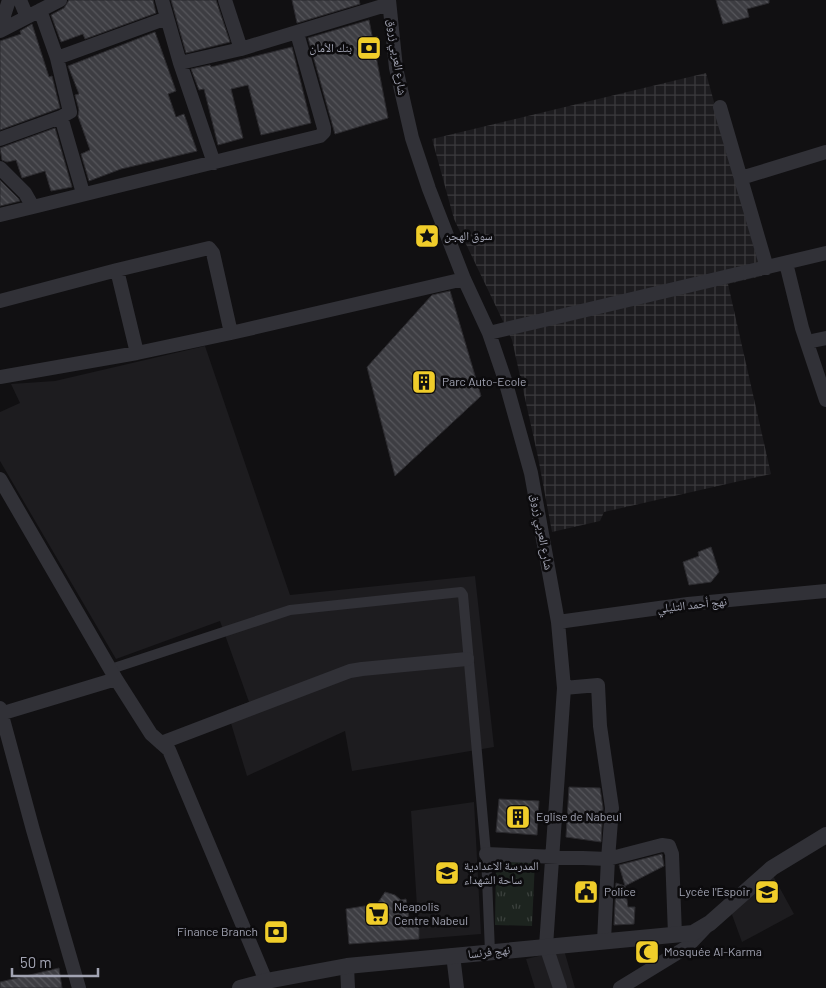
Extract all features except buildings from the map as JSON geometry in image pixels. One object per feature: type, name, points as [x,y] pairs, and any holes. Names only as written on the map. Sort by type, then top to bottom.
[{"type":"street","points":[[0,29],[9,0]]},
{"type":"street","points":[[0,139],[70,112],[56,58],[33,13],[20,0]]},
{"type":"street","points":[[0,29],[60,0]]},
{"type":"street","points":[[162,0],[180,63],[214,163]]},
{"type":"street","points":[[224,0],[241,49]]},
{"type":"street","points":[[180,63],[241,49],[297,33],[374,5],[389,2]]},
{"type":"street","name":"شارع العربي زروق","points":[[389,2],[396,68],[412,138],[429,189],[464,279],[489,333],[505,380],[531,473],[558,622],[564,688],[546,946]]},
{"type":"street","points":[[56,58],[167,18]]},
{"type":"street","points":[[0,215],[320,136],[324,132],[297,33]]},
{"type":"street","points":[[720,107],[767,268]]},
{"type":"street","points":[[61,117],[83,193]]},
{"type":"street","points":[[741,178],[826,152]]},
{"type":"street","points":[[0,168],[25,193],[33,207]]},
{"type":"street","points":[[0,301],[206,248],[213,252],[231,333]]},
{"type":"street","points":[[489,333],[826,253]]},
{"type":"street","points":[[786,263],[806,342],[826,400]]},
{"type":"street","points":[[117,270],[137,353]]},
{"type":"street","points":[[0,378],[137,353],[231,333],[464,279]]},
{"type":"street","points":[[806,342],[826,338]]},
{"type":"street","points":[[0,479],[113,674],[151,734],[169,750],[253,985]]},
{"type":"street","name":"نهج أحمد التليلي","points":[[558,622],[688,604],[826,591]]},
{"type":"street","points":[[79,988],[1,712],[290,610],[458,592],[463,595],[467,659],[486,854],[490,952]]},
{"type":"street","points":[[161,743],[350,671],[467,659]]},
{"type":"street","points":[[564,688],[598,685],[600,726],[612,808],[604,941]]},
{"type":"street","name":"نهج فرنسا","points":[[253,985],[347,966],[693,933],[710,923],[772,868],[826,835]]},
{"type":"street","points":[[486,854],[608,859],[662,845],[669,846],[672,854],[675,936]]},
{"type":"street","points":[[620,988],[687,947],[710,923]]},
{"type":"street","points":[[546,946],[560,988]]},
{"type":"street","points":[[454,955],[457,988]]},
{"type":"street","points":[[347,966],[348,988]]},
{"type":"shaded area","points":[[706,73],[762,276],[728,284],[771,474],[604,512],[600,521],[552,532],[538,457],[512,340],[454,219],[432,139]]},
{"type":"shaded area","points":[[205,346],[290,595],[475,576],[494,747],[352,771],[345,731],[247,776],[227,710],[249,702],[220,621],[116,659],[0,461],[0,412],[20,403],[11,384],[55,381]]},
{"type":"shaded area","name":"المدرسة الاعدادية ساحة الشهداء","points":[[474,802],[481,934],[419,939],[411,811]]},
{"type":"shaded area","name":"Lycée l'Espoir","points":[[771,872],[794,914],[742,942],[731,912]]},
{"type":"shaded area","points":[[564,950],[575,988],[535,988],[526,959]]},
{"type":"green space","points":[[496,860],[535,861],[532,926],[495,925]]},
{"type":"place","name":"بنك الأمان","points":[[369,48]]},
{"type":"place","name":"سوق الهجن","points":[[427,236]]},
{"type":"place","name":"Parc Auto-Ecole","points":[[424,382]]},
{"type":"place","name":"Eglise de Nabeul","points":[[518,817]]},
{"type":"place","name":"المدرسة الاعدادية ساحة الشهداء","points":[[447,873]]},
{"type":"place","name":"Police","points":[[586,892]]},
{"type":"place","name":"Lycée l'Espoir","points":[[767,892]]},
{"type":"place","name":"Neapolis Centre Nabeul","points":[[377,914]]},
{"type":"place","name":"Finance Branch","points":[[276,932]]},
{"type":"place","name":"Mosquée Al-Karma","points":[[647,952]]}]
